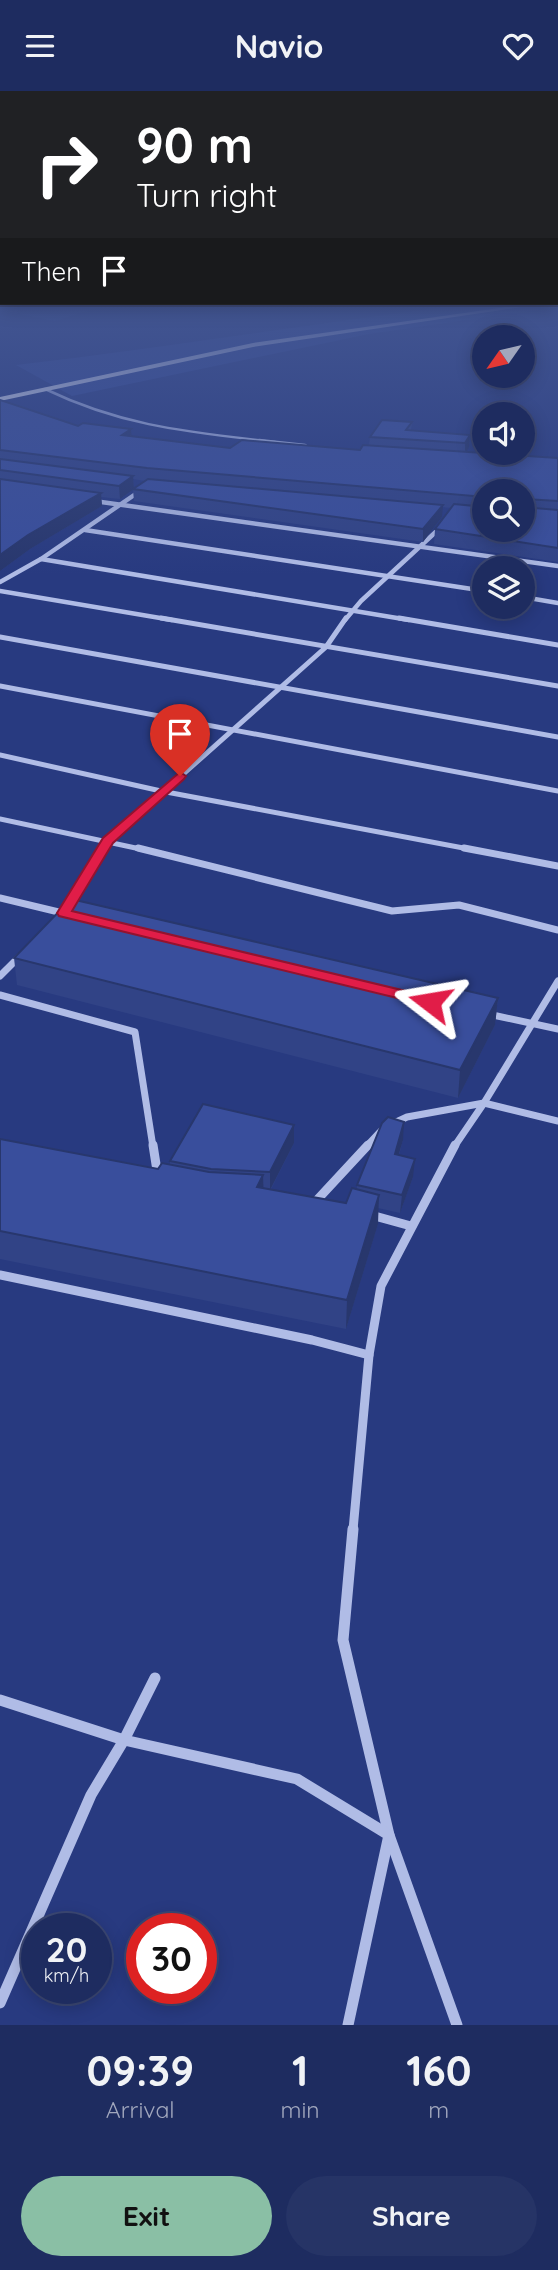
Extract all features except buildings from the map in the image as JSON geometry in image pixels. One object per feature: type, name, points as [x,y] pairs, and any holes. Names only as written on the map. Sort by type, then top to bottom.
[{"type":"main road","points":[[0,399],[21,394]]},
{"type":"street","points":[[56,394],[100,415],[147,426],[198,435],[311,446]]},
{"type":"street","points":[[0,582],[41,559],[147,486],[133,484]]},
{"type":"street","points":[[81,499],[558,566]]},
{"type":"street","points":[[55,922],[64,913],[108,841],[161,791],[234,731],[281,685],[326,647],[352,610],[388,576],[425,547],[444,522]]},
{"type":"street","points":[[85,530],[472,589]]},
{"type":"street","points":[[41,559],[558,645]]},
{"type":"street","points":[[0,591],[558,686]]},
{"type":"street","points":[[535,599],[558,603]]},
{"type":"street","points":[[0,637],[281,685],[558,737]]},
{"type":"street","points":[[0,686],[558,792]]},
{"type":"street","points":[[0,755],[161,791],[558,866]]},
{"type":"street","points":[[0,819],[108,841],[392,911],[459,905],[558,930]]},
{"type":"street","points":[[0,898],[77,916]]},
{"type":"street","points":[[0,976],[27,949]]},
{"type":"street","points":[[457,2025],[389,1835],[343,1640],[369,1355],[381,1286],[411,1226],[446,1158],[484,1103],[558,981]]},
{"type":"street","points":[[0,995],[135,1032],[159,1184],[147,1182]]},
{"type":"street","points":[[481,1013],[558,1029]]},
{"type":"street","points":[[317,1200],[385,1128],[407,1117],[484,1103],[558,1121]]},
{"type":"street","points":[[304,1199],[331,1204]]},
{"type":"street","points":[[357,1211],[411,1226]]},
{"type":"street","points":[[0,1275],[312,1340],[369,1355]]},
{"type":"street","points":[[0,2003],[91,1795],[124,1740],[155,1678]]},
{"type":"street","points":[[0,1700],[124,1740],[297,1779],[389,1835]]},
{"type":"street","points":[[348,2025],[389,1835]]},
{"type":"route","points":[[180,776],[108,841],[64,913],[430,1002]]}]
